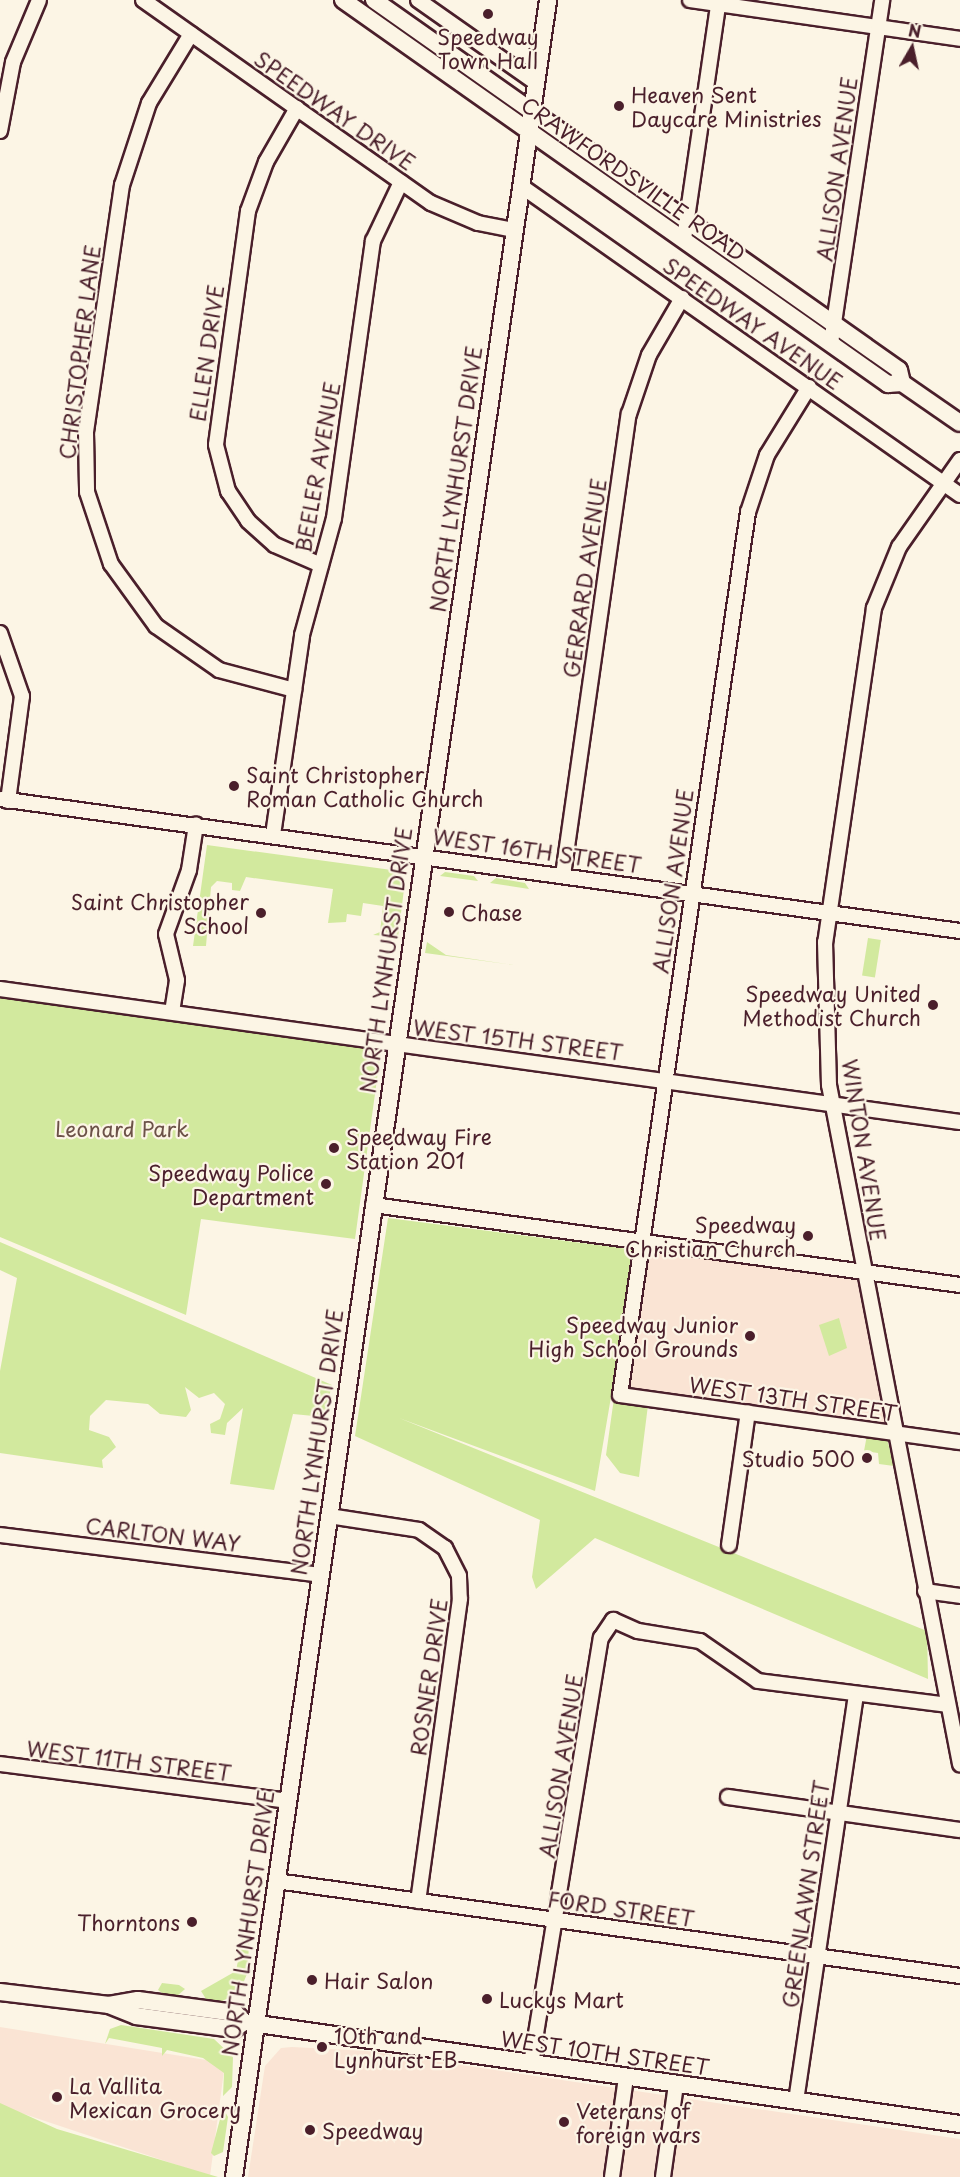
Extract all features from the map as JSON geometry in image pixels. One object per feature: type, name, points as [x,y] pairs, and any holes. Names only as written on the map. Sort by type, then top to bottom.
[{"type":"main road","name":"CRAWFORDSVILLE ROAD","points":[[343,0],[888,384],[902,383],[960,423]]},
{"type":"main road","name":"CRAWFORDSVILLE ROAD","points":[[374,0],[899,370],[902,383]]},
{"type":"main road","name":"NORTH LYNHURST DRIVE","points":[[234,2177],[250,2023],[288,1801],[548,0]]},
{"type":"main road","name":"WEST 10TH STREET","points":[[0,1992],[109,2005],[136,2016],[234,2029],[250,2023],[960,2124]]},
{"type":"street","points":[[0,130],[15,53],[39,0]]},
{"type":"street","name":"SPEEDWAY DRIVE","points":[[143,0],[401,182],[452,214],[514,230]]},
{"type":"street","name":"CRAWFORDSVILLE ROAD","points":[[418,0],[536,83]]},
{"type":"street","points":[[690,0],[719,2],[960,39]]},
{"type":"street","name":"ALLISON AVENUE","points":[[831,344],[882,0]]},
{"type":"street","points":[[684,239],[719,2]]},
{"type":"street","name":"CHRISTOPHER LANE","points":[[191,34],[149,104],[123,178],[86,432],[87,487],[107,556],[156,626],[219,670],[294,690]]},
{"type":"street","name":"ELLEN DRIVE","points":[[297,108],[266,162],[248,211],[216,445],[228,491],[248,521],[275,545],[321,565]]},
{"type":"street","name":"BEELER AVENUE","points":[[273,835],[294,690],[321,565],[334,518],[374,242],[401,182]]},
{"type":"street","name":"SPEEDWAY AVENUE","points":[[521,186],[960,495]]},
{"type":"street","name":"GERRARD AVENUE","points":[[563,875],[629,414],[649,355],[682,298]]},
{"type":"street","name":"ALLISON AVENUE","points":[[620,1395],[749,502],[766,455],[809,387]]},
{"type":"street","name":"WINTON AVENUE","points":[[960,460],[895,554],[874,608],[828,913],[833,1103],[894,1434],[960,1764]]},
{"type":"street","points":[[0,633],[22,696],[4,800]]},
{"type":"street","name":"WEST 16TH STREET","points":[[4,800],[423,855],[960,931]]},
{"type":"street","points":[[172,1012],[177,980],[166,934],[189,870],[196,825]]},
{"type":"street","name":"WEST 15TH STREET","points":[[0,989],[960,1122]]},
{"type":"street","points":[[373,1204],[960,1285]]},
{"type":"street","name":"WEST 13TH STREET","points":[[620,1395],[960,1442]]},
{"type":"street","points":[[729,1545],[748,1412]]},
{"type":"street","name":"ROSNER DRIVE","points":[[329,1516],[419,1530],[445,1548],[459,1576],[418,1901]]},
{"type":"street","name":"CARLTON WAY","points":[[0,1535],[320,1575]]},
{"type":"street","points":[[925,1591],[960,1596]]},
{"type":"street","name":"ALLISON AVENUE","points":[[531,2064],[538,1995],[558,1921],[601,1638],[613,1620],[638,1630],[700,1641],[752,1680],[856,1694]]},
{"type":"street","points":[[856,1694],[947,1705]]},
{"type":"street","name":"GREENLAWN STREET","points":[[796,2101],[856,1694]]},
{"type":"street","name":"WEST 11TH STREET","points":[[0,1764],[288,1801]]},
{"type":"street","points":[[728,1797],[960,1830]]},
{"type":"street","name":"FORD STREET","points":[[276,1881],[960,1976]]},
{"type":"street","points":[[612,2177],[626,2077]]},
{"type":"street","points":[[663,2177],[676,2084]]},
{"type":"shaded area","name":"Speedway Junior High School Grounds","points":[[644,1250],[857,1280],[887,1424],[625,1390]]},
{"type":"shaded area","points":[[0,2027],[225,2063],[210,2176],[0,2106]]},
{"type":"shaded area","points":[[281,2048],[367,2051],[960,2139],[960,2177],[248,2177],[265,2066]]},
{"type":"green space","points":[[207,845],[399,871],[404,889],[398,937],[373,935],[380,932],[383,906],[363,903],[361,916],[347,914],[346,922],[328,923],[333,889],[246,877],[240,891],[232,890],[232,883],[217,881],[211,887],[206,946],[193,946]]},
{"type":"green space","points":[[445,872],[474,876],[478,881],[440,876]]},
{"type":"green space","points":[[496,878],[525,883],[529,889],[490,883]]},
{"type":"green space","points":[[868,938],[881,940],[875,978],[862,976]]},
{"type":"green space","points":[[427,942],[446,955],[514,965],[425,953]]},
{"type":"green space","name":"Leonard Park","points":[[0,989],[382,1043],[355,1239],[201,1219],[186,1315],[0,1237]]},
{"type":"green space","points":[[388,1218],[636,1250],[595,1491],[399,1418],[927,1631],[928,1679],[595,1538],[536,1589],[532,1577],[540,1520],[355,1436]]},
{"type":"green space","points":[[0,1242],[332,1385],[324,1417],[293,1414],[274,1490],[230,1484],[243,1408],[227,1423],[225,1435],[211,1433],[210,1424],[220,1419],[225,1404],[214,1393],[199,1398],[185,1387],[191,1410],[186,1417],[160,1414],[148,1404],[106,1400],[90,1416],[89,1430],[109,1437],[116,1447],[102,1460],[103,1468],[0,1453],[0,1371],[17,1278],[0,1270]]},
{"type":"green space","points":[[839,1318],[847,1348],[829,1356],[819,1325]]},
{"type":"green space","points":[[614,1398],[626,1400],[623,1405],[648,1405],[639,1477],[620,1473],[606,1455]]},
{"type":"green space","points":[[867,1435],[887,1439],[894,1466],[879,1464],[878,1453],[864,1451]]},
{"type":"green space","points":[[250,1932],[247,1974],[239,1993],[220,2002],[206,1999],[201,1991],[236,1971],[243,1934]]},
{"type":"green space","points":[[162,1983],[179,1985],[185,1989],[176,1997],[165,1995],[158,1990]]},
{"type":"green space","points":[[121,2025],[214,2039],[233,2057],[232,2087],[223,2096],[224,2073],[203,2058],[167,2050],[162,2056],[162,2048],[109,2038],[105,2044],[110,2029]]},
{"type":"green space","points":[[0,2103],[57,2129],[218,2177],[0,2177]]},
{"type":"green space","points":[[223,2108],[228,2117],[223,2152],[214,2156],[211,2153]]},
{"type":"place","name":"Speedway Town Hall","points":[[488,14]]},
{"type":"place","name":"Heaven Sent Daycare Ministries","points":[[619,106]]},
{"type":"place","name":"Saint Christopher Roman Catholic Church","points":[[234,786]]},
{"type":"place","name":"Chase","points":[[449,912]]},
{"type":"place","name":"Saint Christopher School","points":[[261,913]]},
{"type":"place","name":"Speedway United Methodist Church","points":[[933,1005]]},
{"type":"place","name":"Speedway Fire Station 201","points":[[334,1148]]},
{"type":"place","name":"Speedway Police Department","points":[[326,1184]]},
{"type":"place","name":"Speedway Christian Church","points":[[808,1236]]},
{"type":"place","name":"Speedway Junior High School Grounds","points":[[750,1336]]},
{"type":"place","name":"Studio 500","points":[[867,1458]]},
{"type":"place","name":"Thorntons","points":[[192,1922]]},
{"type":"place","name":"Hair Salon","points":[[312,1980]]},
{"type":"place","name":"Luckys Mart","points":[[487,1999]]},
{"type":"place","name":"10th and Lynhurst EB","points":[[322,2047]]},
{"type":"place","name":"La Vallita Mexican Grocery","points":[[57,2097]]},
{"type":"place","name":"Veterans of foreign wars","points":[[564,2122]]},
{"type":"place","name":"Speedway","points":[[310,2130]]}]
